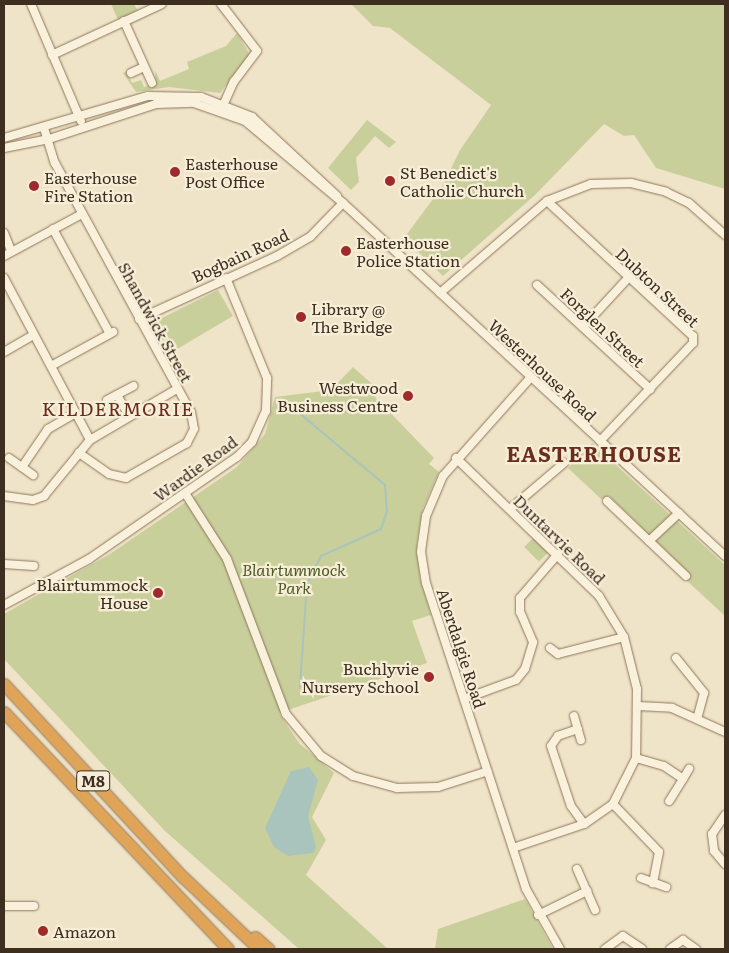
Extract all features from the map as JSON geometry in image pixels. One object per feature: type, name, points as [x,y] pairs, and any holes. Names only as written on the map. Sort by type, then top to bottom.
[{"type":"highway","name":"M8","points":[[4,684],[184,877],[259,949]]},
{"type":"highway","name":"M8","points":[[4,712],[228,949]]},
{"type":"highway","points":[[184,877],[270,949]]},
{"type":"highway","name":"M8","points":[[170,889],[233,949]]},
{"type":"street","points":[[31,4],[80,116],[82,125]]},
{"type":"street","points":[[52,55],[162,4]]},
{"type":"street","points":[[221,4],[257,50],[234,81],[224,103]]},
{"type":"street","points":[[124,21],[152,83]]},
{"type":"street","points":[[130,73],[144,67]]},
{"type":"street","name":"Westerhouse Road","points":[[4,138],[44,128],[80,116],[168,94],[224,103],[268,129],[343,203],[725,556]]},
{"type":"street","name":"Westerhouse Road","points":[[4,148],[49,139],[82,125],[156,104],[217,108],[257,130],[343,203]]},
{"type":"street","name":"Shandwick Street","points":[[44,128],[56,163],[82,214],[191,412],[194,429],[187,443],[122,479],[79,453]]},
{"type":"street","points":[[440,293],[547,202],[591,184],[631,183],[666,192],[689,203],[725,235]]},
{"type":"street","name":"Dubton Street","points":[[547,202],[693,336],[693,343],[600,441]]},
{"type":"street","name":"Bogbain Road","points":[[139,319],[311,236],[343,203]]},
{"type":"street","points":[[4,256],[11,250],[82,214]]},
{"type":"street","points":[[51,366],[111,333],[53,229]]},
{"type":"street","points":[[4,232],[11,250]]},
{"type":"street","points":[[583,327],[629,277]]},
{"type":"street","name":"Wardie Road","points":[[6,604],[89,560],[243,452],[266,411],[265,369],[226,278]]},
{"type":"street","points":[[5,283],[90,440]]},
{"type":"street","name":"Forglen Street","points":[[537,285],[650,389]]},
{"type":"street","points":[[4,352],[34,335]]},
{"type":"street","name":"Aberdalgie Road","points":[[532,378],[456,458],[430,502],[422,552],[426,583],[512,848],[538,914],[560,949]]},
{"type":"street","points":[[107,400],[133,386]]},
{"type":"street","points":[[4,496],[39,498],[90,440],[177,389]]},
{"type":"street","points":[[116,395],[129,416]]},
{"type":"street","points":[[22,467],[48,430],[76,413]]},
{"type":"street","points":[[9,458],[33,475]]},
{"type":"street","name":"Duntarvie Road","points":[[456,458],[558,554],[599,596],[624,637],[638,706],[636,758],[613,804],[584,824],[512,848]]},
{"type":"street","points":[[510,508],[564,463]]},
{"type":"street","points":[[185,493],[228,559],[286,714],[317,752],[353,776],[397,788],[438,787],[488,771]]},
{"type":"street","points":[[607,501],[686,576]]},
{"type":"street","points":[[649,541],[679,513]]},
{"type":"street","points":[[464,699],[516,680],[525,669],[533,642],[520,612],[520,598],[558,554]]},
{"type":"street","points":[[4,564],[34,566]]},
{"type":"street","points":[[4,594],[6,604]]},
{"type":"street","points":[[550,648],[558,654],[624,637]]},
{"type":"street","points":[[676,658],[704,693],[698,716]]},
{"type":"street","points":[[638,706],[672,708],[698,716],[725,732]]},
{"type":"street","points":[[574,716],[582,740]]},
{"type":"street","points":[[578,728],[558,736],[551,746],[572,806],[584,824]]},
{"type":"street","points":[[636,758],[664,766],[683,778]]},
{"type":"street","points":[[669,801],[689,769]]},
{"type":"street","points":[[613,804],[659,852],[654,882]]},
{"type":"street","points":[[725,815],[712,834],[714,851],[725,864]]},
{"type":"street","points":[[577,869],[595,910]]},
{"type":"street","points":[[641,878],[666,887]]},
{"type":"street","points":[[538,914],[587,891]]},
{"type":"street","points":[[4,906],[34,906]]},
{"type":"street","points":[[605,949],[623,936],[642,949]]},
{"type":"street","points":[[670,949],[683,940],[696,949]]},
{"type":"green space","points":[[111,4],[134,4],[138,11],[118,20]]},
{"type":"green space","points":[[351,4],[725,4],[725,189],[656,168],[634,135],[624,136],[604,124],[535,195],[443,276],[404,238],[442,187],[460,150],[491,105],[390,28],[373,26]]},
{"type":"green space","points":[[237,33],[250,55],[220,93],[169,87],[136,92],[123,73],[127,71],[132,83],[141,80],[144,87],[156,82],[155,70],[160,81],[189,69],[187,62],[226,46]]},
{"type":"green space","points":[[367,120],[396,142],[389,148],[375,136],[356,158],[359,182],[351,190],[328,168]]},
{"type":"green space","points":[[218,290],[233,316],[167,355],[150,324]]},
{"type":"green space","name":"Blairtummock Park","points":[[353,367],[380,391],[375,397],[434,458],[429,464],[439,472],[423,508],[417,543],[420,578],[431,615],[412,621],[427,663],[279,713],[299,743],[334,773],[312,817],[326,840],[306,875],[388,949],[299,949],[165,831],[4,659],[4,614],[110,554],[237,467],[265,434],[275,397],[331,390]]},
{"type":"green space","points":[[592,443],[725,565],[725,616],[685,579],[690,574],[609,496],[601,499],[568,468]]},
{"type":"green space","points":[[534,537],[549,552],[539,562],[524,547]]},
{"type":"green space","points":[[525,899],[553,949],[435,949],[438,929]]},
{"type":"water","points":[[309,767],[318,780],[308,816],[316,847],[313,853],[288,856],[274,847],[265,828],[291,771]]},
{"type":"waterway","points":[[298,412],[385,485],[387,511],[381,529],[321,556],[307,584],[300,687]]},
{"type":"place","name":"Easterhouse Post Office","points":[[175,172]]},
{"type":"place","name":"St Benedict's Catholic Church","points":[[390,181]]},
{"type":"place","name":"Easterhouse Fire Station","points":[[34,186]]},
{"type":"place","name":"Easterhouse Police Station","points":[[346,251]]},
{"type":"place","name":"Library @ The Bridge","points":[[301,317]]},
{"type":"place","name":"Westwood Business Centre","points":[[408,396]]},
{"type":"place","name":"Blairtummock House","points":[[158,593]]},
{"type":"place","name":"Buchlyvie Nursery School","points":[[429,677]]},
{"type":"place","name":"Amazon","points":[[43,931]]},
{"type":"district","name":"KILDERMORIE","points":[[118,409]]},
{"type":"district","name":"EASTERHOUSE","points":[[594,453]]}]
